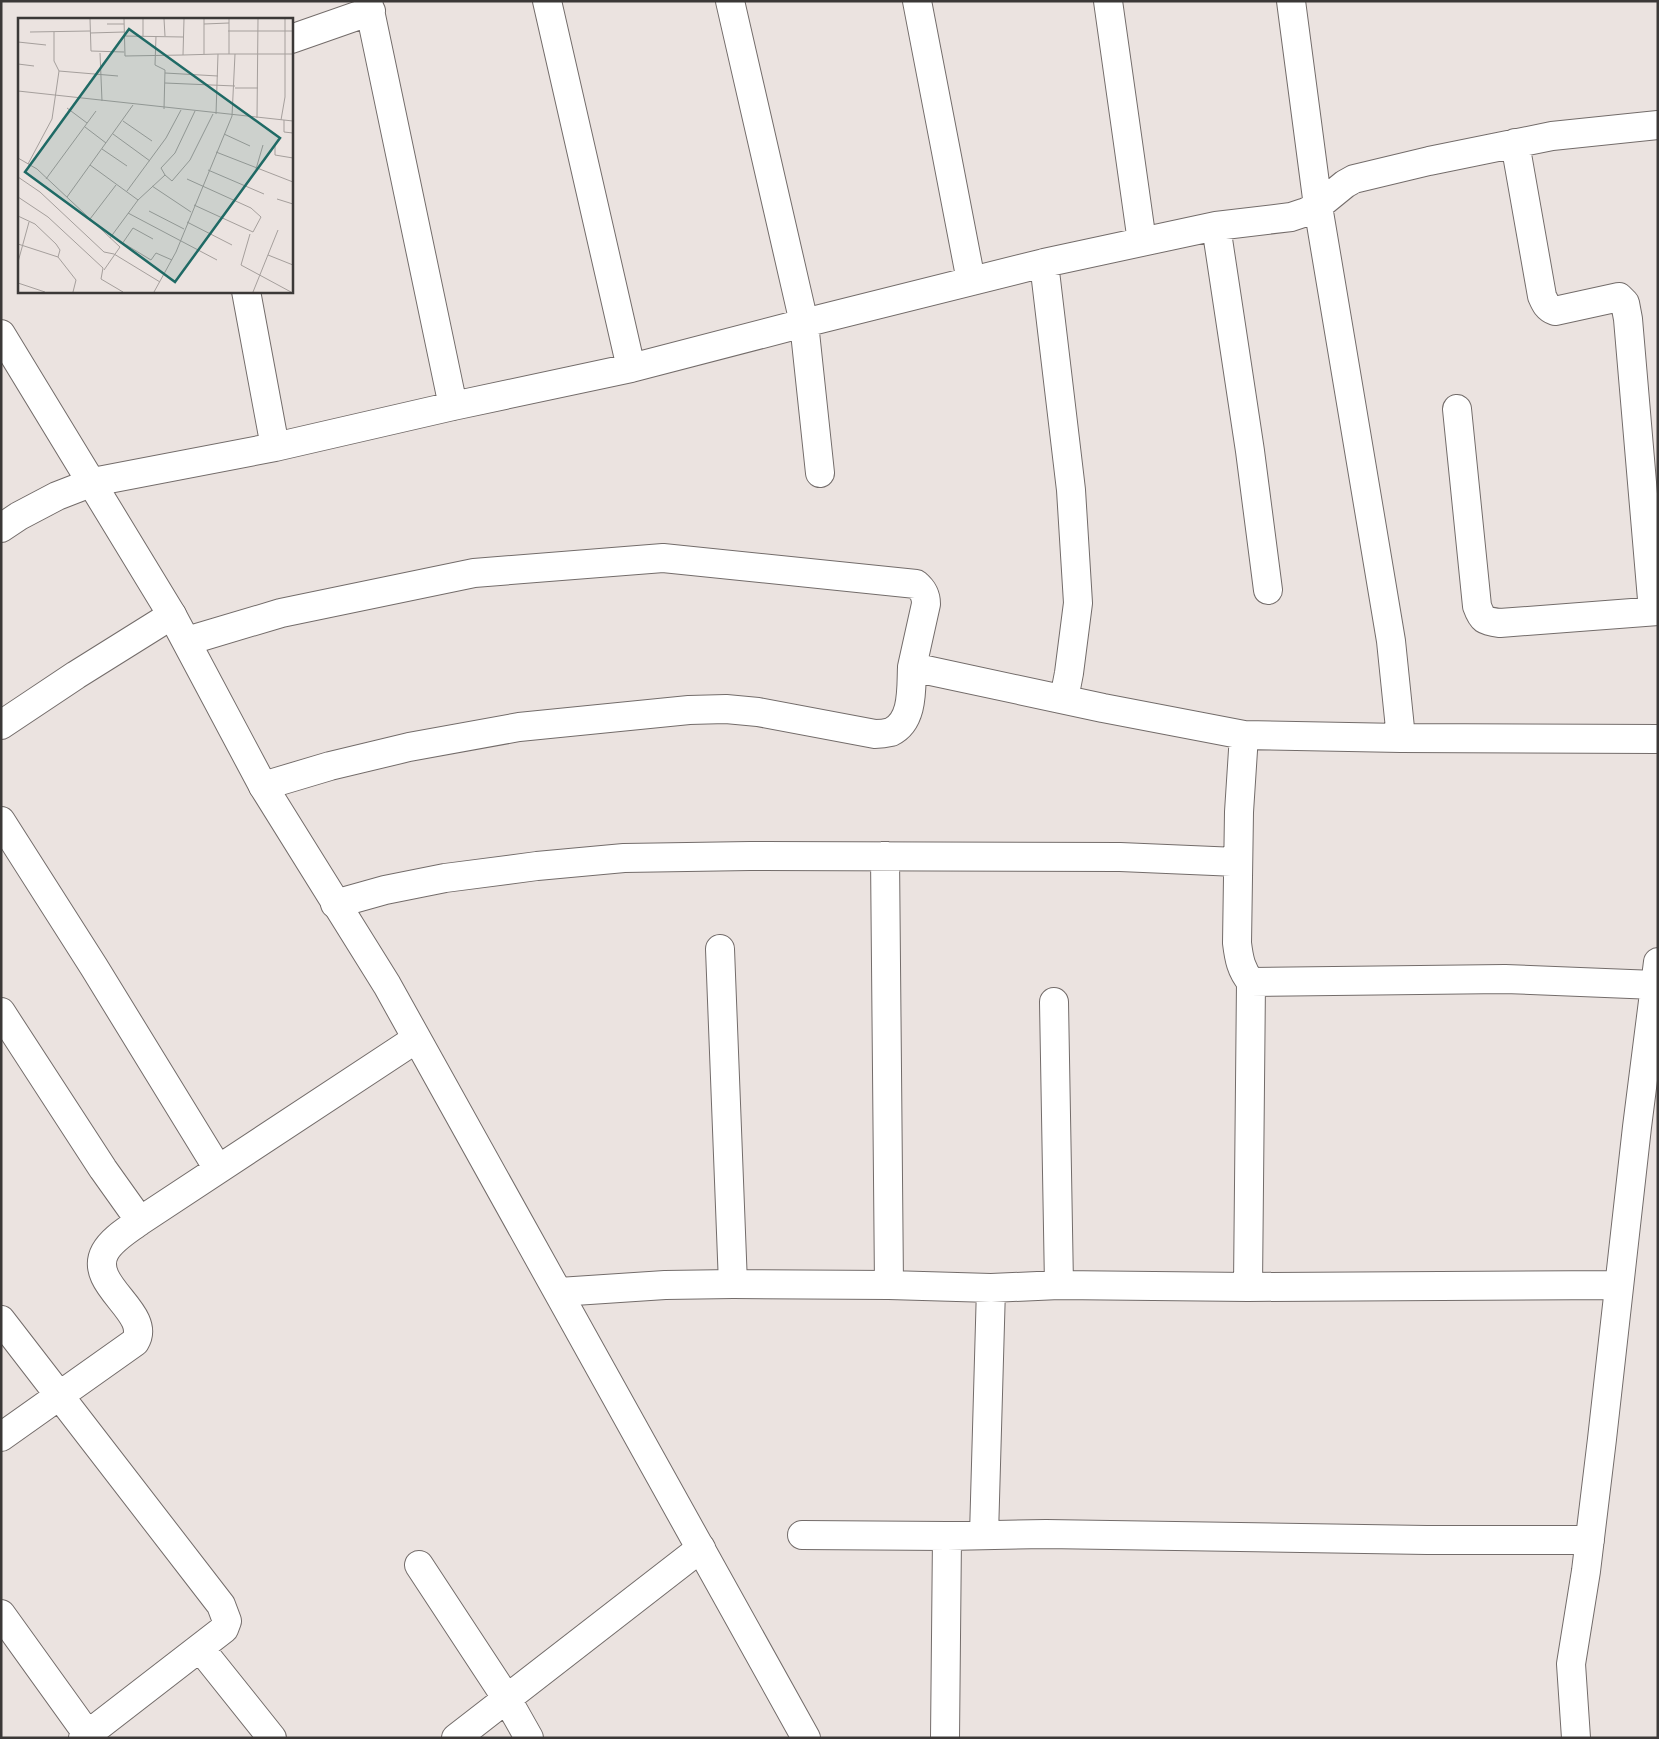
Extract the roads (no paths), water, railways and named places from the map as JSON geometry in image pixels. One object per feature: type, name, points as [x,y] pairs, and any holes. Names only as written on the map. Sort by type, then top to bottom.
[{"type":"street","points":[[547,1],[631,368]]},
{"type":"street","points":[[730,1],[804,323],[820,473]]},
{"type":"street","points":[[917,1],[971,281]]},
{"type":"street","points":[[1108,1],[1142,242]]},
{"type":"street","points":[[1291,1],[1318,206],[1391,641],[1401,738]]},
{"type":"street","points":[[292,39],[370,6],[453,406]]},
{"type":"street","points":[[1,528],[56,496],[93,482],[275,447],[631,368],[1044,263],[1216,226],[1291,217],[1318,206],[1344,184],[1354,179],[1429,161],[1552,136],[1658,124]]},
{"type":"street","points":[[1457,409],[1477,606],[1481,617],[1487,621],[1500,623],[1655,611],[1625,303],[1619,297],[1555,311],[1549,309],[1545,304],[1515,143]]},
{"type":"street","points":[[1216,226],[1250,451],[1268,590]]},
{"type":"street","points":[[1044,263],[1071,490],[1078,595],[1074,641],[1064,699]]},
{"type":"street","points":[[246,292],[275,447]]},
{"type":"street","points":[[1,334],[93,482],[172,615],[263,786],[387,986],[806,1738]]},
{"type":"street","points":[[187,641],[281,612],[474,573],[663,558],[916,584],[926,597],[912,667],[909,709],[904,720],[891,732],[876,734],[726,709],[689,710],[519,727],[400,750],[330,766],[263,786]]},
{"type":"street","points":[[1,725],[172,615]]},
{"type":"street","points":[[912,667],[1244,735],[1658,739]]},
{"type":"street","points":[[1244,735],[1237,862],[1236,943],[1239,962],[1251,982],[1248,1287]]},
{"type":"street","points":[[1,821],[94,967],[218,1169]]},
{"type":"street","points":[[335,904],[385,890],[446,878],[537,866],[614,859],[750,856],[1120,857],[1237,862]]},
{"type":"street","points":[[885,856],[889,1284]]},
{"type":"street","points":[[720,948],[733,1284]]},
{"type":"street","points":[[1251,982],[1505,979],[1656,973],[1590,1540],[1571,1664],[1576,1738]]},
{"type":"street","points":[[1054,1002],[1058,1285]]},
{"type":"street","points":[[1,1012],[103,1169],[140,1221]]},
{"type":"street","points":[[1,1437],[136,1342],[139,1336],[139,1328],[135,1318],[104,1274],[104,1253],[110,1245],[140,1221],[416,1039]]},
{"type":"street","points":[[559,1292],[665,1285],[733,1284],[889,1284],[992,1288],[1058,1285],[1248,1287],[1619,1285]]},
{"type":"street","points":[[984,1535],[992,1288]]},
{"type":"street","points":[[1,1320],[220,1605],[227,1621],[224,1629],[86,1736],[1,1614]]},
{"type":"street","points":[[802,1535],[947,1536],[1046,1534],[1427,1540],[1590,1540]]},
{"type":"street","points":[[944,1738],[947,1536]]},
{"type":"street","points":[[456,1738],[701,1548]]},
{"type":"street","points":[[419,1565],[507,1699],[529,1738]]},
{"type":"street","points":[[200,1648],[272,1738]]}]
